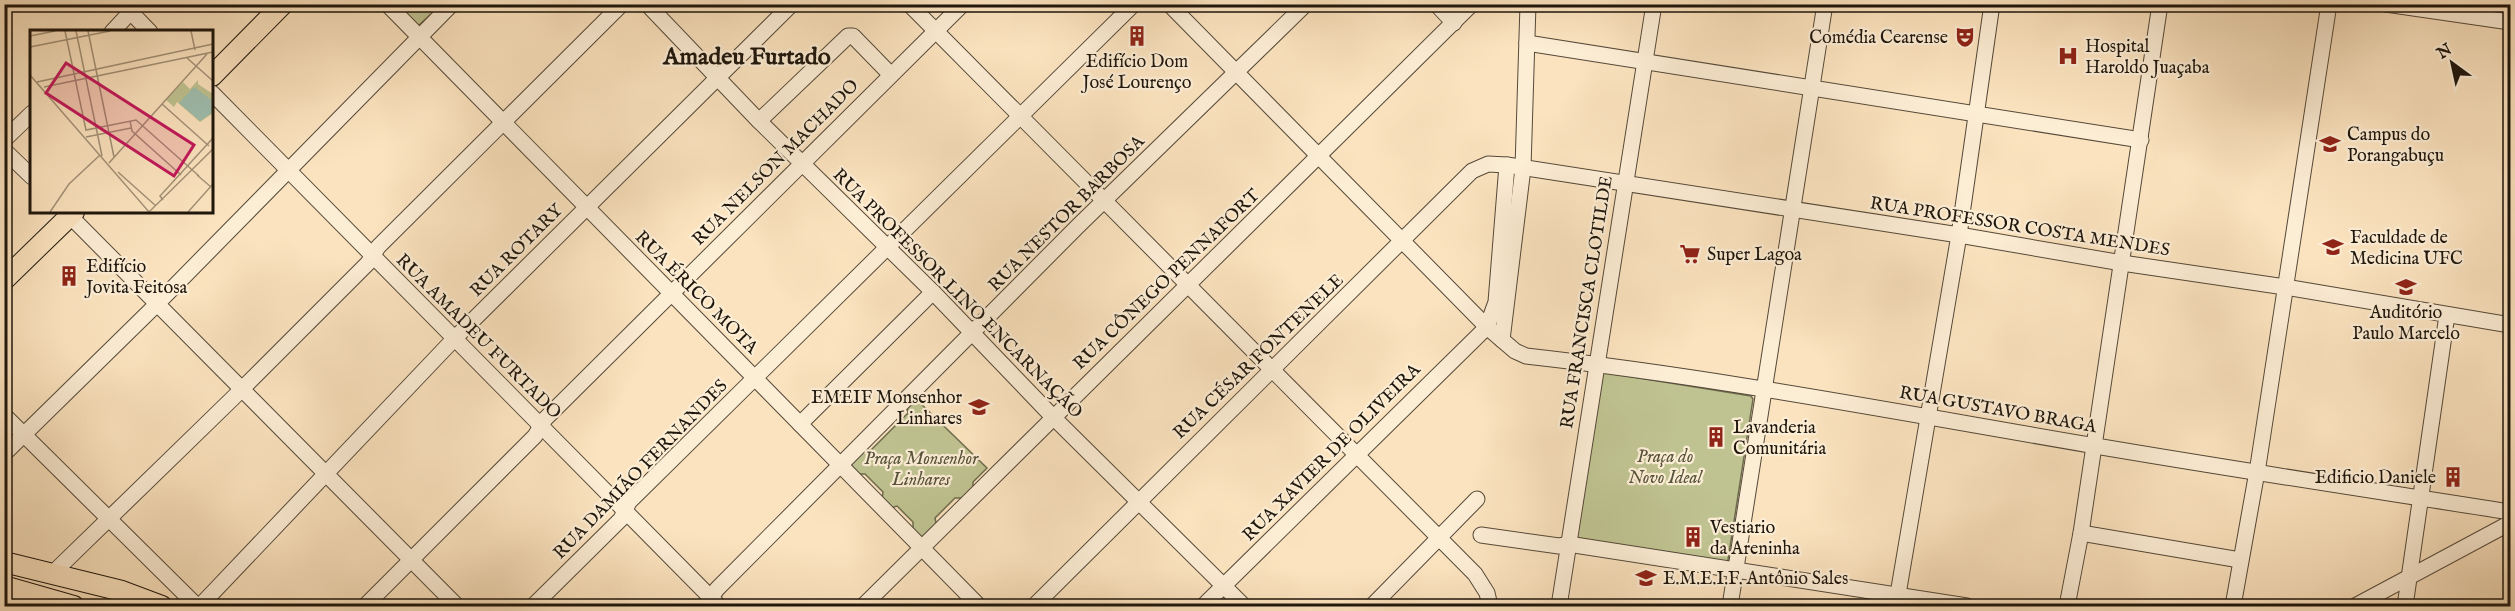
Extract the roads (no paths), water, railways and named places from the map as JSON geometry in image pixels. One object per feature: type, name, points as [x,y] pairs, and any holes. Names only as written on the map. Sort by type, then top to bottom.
[{"type":"main road","points":[[213,59],[266,4]]},
{"type":"main road","points":[[213,75],[283,4]]},
{"type":"main road","points":[[4,265],[68,213]]},
{"type":"main road","points":[[4,280],[68,213]]},
{"type":"main road","points":[[4,562],[122,591],[162,606]]},
{"type":"main road","points":[[4,586],[35,601],[74,606]]},
{"type":"street","name":"RUA ÉRICO MOTA","points":[[387,4],[979,606]]},
{"type":"street","points":[[4,454],[157,304],[452,4]]},
{"type":"street","points":[[52,574],[241,391],[373,256],[377,249],[622,4]]},
{"type":"street","name":"RUA PROFESSOR LINO ENCARNAÇÃO","points":[[647,4],[759,121],[933,292],[1053,417],[1244,606]]},
{"type":"street","name":"RUA ROTARY","points":[[198,606],[455,339],[792,4]]},
{"type":"street","points":[[909,4],[1355,456],[1475,574],[1486,592],[1490,606]]},
{"type":"street","name":"RUA NELSON MACHADO","points":[[365,606],[542,427],[545,419],[963,4]]},
{"type":"street","name":"RUA DAMIÃO FERNANDES","points":[[533,606],[621,519],[629,502],[1134,4]]},
{"type":"street","name":"RUA GUSTAVO BRAGA","points":[[1169,4],[1487,327],[1515,351],[1526,356],[1596,364],[1764,390],[1928,416],[2093,446],[2511,512]]},
{"type":"street","name":"RUA NESTOR BARBOSA","points":[[712,604],[717,589],[1104,201],[1306,4]]},
{"type":"street","points":[[1436,4],[1454,23]]},
{"type":"street","name":"RUA CÔNEGO PENNAFORT","points":[[863,606],[1472,4]]},
{"type":"street","points":[[1487,327],[1502,288],[1523,168],[1528,4]]},
{"type":"street","name":"RUA FRANCISCA CLOTILDE","points":[[1559,606],[1654,4]]},
{"type":"street","points":[[1730,606],[1825,4]]},
{"type":"street","points":[[1897,601],[1959,235],[1992,4]]},
{"type":"street","points":[[2067,606],[2081,533],[2160,4]]},
{"type":"street","points":[[2233,606],[2257,472],[2329,4]]},
{"type":"street","points":[[2386,4],[2504,15]]},
{"type":"street","points":[[114,30],[131,7],[148,30]]},
{"type":"street","points":[[759,121],[848,36],[853,36],[891,75]]},
{"type":"street","points":[[1527,43],[2141,141]]},
{"type":"street","name":"RUA AMADEU FURTADO","points":[[213,94],[625,511],[712,604]]},
{"type":"street","points":[[4,140],[30,115]]},
{"type":"street","points":[[4,150],[30,175]]},
{"type":"street","name":"RUA CÉSAR FONTENELE","points":[[1034,606],[1472,171],[1488,165],[1523,168]]},
{"type":"street","points":[[1502,340],[1507,165]]},
{"type":"street","name":"RUA PROFESSOR COSTA MENDES","points":[[1523,168],[1959,235],[2511,325]]},
{"type":"street","points":[[68,213],[241,391],[457,606]]},
{"type":"street","points":[[800,424],[933,292]]},
{"type":"street","points":[[2405,606],[2448,315]]},
{"type":"street","name":"RUA XAVIER DE OLIVEIRA","points":[[1203,606],[1487,327]]},
{"type":"street","points":[[4,415],[198,606]]},
{"type":"street","points":[[1372,606],[1477,499]]},
{"type":"street","points":[[2355,606],[2511,524]]},
{"type":"street","points":[[2081,533],[2240,560]]},
{"type":"street","points":[[1481,535],[1559,546],[1568,544],[1735,570],[1897,601],[1968,606]]},
{"type":"place","name":"Edifício Dom José Lourenço","points":[[1137,36]]},
{"type":"place","name":"Comédia Cearense","points":[[1965,37]]},
{"type":"place","name":"Hospital Haroldo Juaçaba","points":[[2068,56]]},
{"type":"place","name":"Campus do Porangabuçu","points":[[2330,144]]},
{"type":"place","name":"Faculdade de Medicina UFC","points":[[2333,247]]},
{"type":"place","name":"Super Lagoa","points":[[1690,254]]},
{"type":"place","name":"Edifício Jovita Feitosa","points":[[69,276]]},
{"type":"place","name":"Auditório Paulo Marcelo","points":[[2406,287]]},
{"type":"place","name":"EMEIF Monsenhor Linhares","points":[[979,407]]},
{"type":"place","name":"Lavanderia Comunitária","points":[[1716,437]]},
{"type":"place","name":"Edificio Daniele","points":[[2453,477]]},
{"type":"place","name":"Vestiario da Areninha","points":[[1693,537]]},
{"type":"place","name":"E.M.E.I.F. Antônio Sales","points":[[1646,578]]},
{"type":"district","name":"Amadeu Furtado","points":[[747,56]]},
{"type":"park label","name":"Praça do Novo Ideal","points":[[1665,466]]},
{"type":"park label","name":"Praça Monsenhor Linhares","points":[[921,468]]}]
